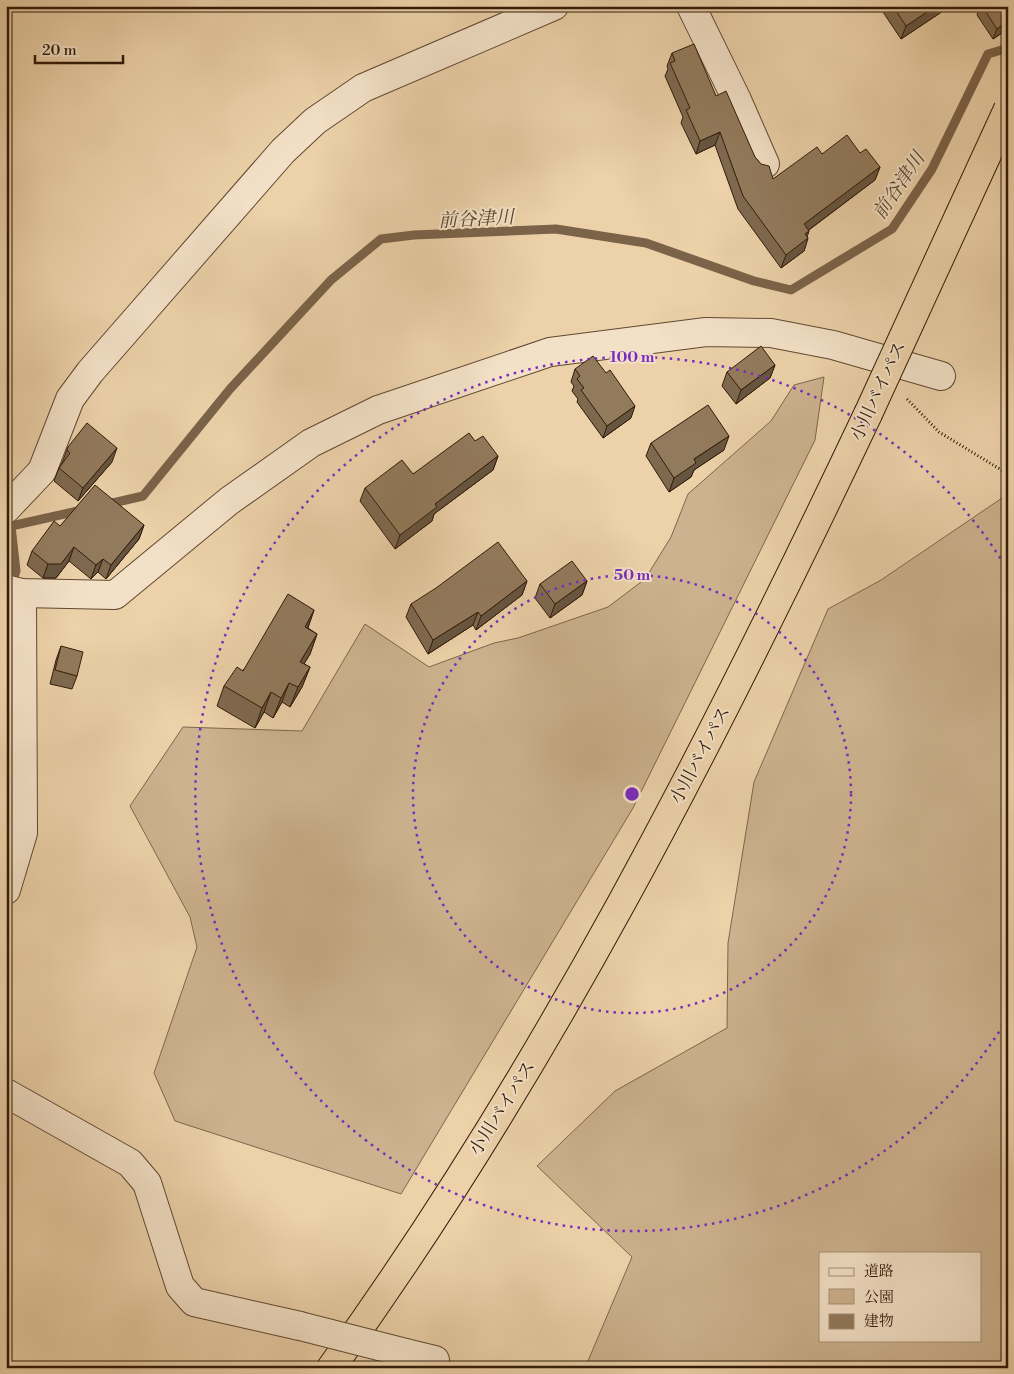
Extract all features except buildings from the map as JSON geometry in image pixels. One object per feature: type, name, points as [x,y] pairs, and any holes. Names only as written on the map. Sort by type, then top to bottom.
[{"type":"highway","name":"小川バイパス","points":[[331,1368],[440,1210],[551,1027],[716,726],[792,574],[868,414],[1008,109]]},
{"type":"street","points":[[6,509],[42,471],[51,452],[70,399],[90,372],[283,151],[315,122],[364,88],[554,6]]},
{"type":"street","points":[[691,6],[737,100],[765,164]]},
{"type":"street","points":[[6,890],[23,833],[14,591],[115,595],[229,501],[311,443],[378,410],[550,352],[706,332],[771,333],[833,345],[942,376]]},
{"type":"street","points":[[6,1093],[130,1163],[147,1183],[180,1286],[194,1302],[435,1360]]},
{"type":"path","points":[[900,364],[907,400],[938,432],[1008,474]]},
{"type":"green space","points":[[824,377],[815,440],[633,808],[401,1194],[175,1121],[154,1073],[197,947],[190,917],[130,806],[183,727],[302,731],[365,624],[429,667],[494,643],[518,638],[608,607],[645,579],[671,537],[688,494],[771,421],[794,385]]},
{"type":"green space","points":[[1008,494],[1008,1368],[585,1368],[632,1257],[537,1166],[615,1091],[727,1028],[728,943],[754,782],[828,609],[881,580]]},
{"type":"waterway","name":"前谷津川","points":[[104,505],[143,496],[230,389],[331,280],[381,239],[414,235],[556,229],[646,243],[754,281],[791,290],[892,229],[932,169],[988,54],[1008,48]]},
{"type":"waterway","name":"前谷津川","points":[[11,587],[16,571],[11,526],[82,510]]}]
